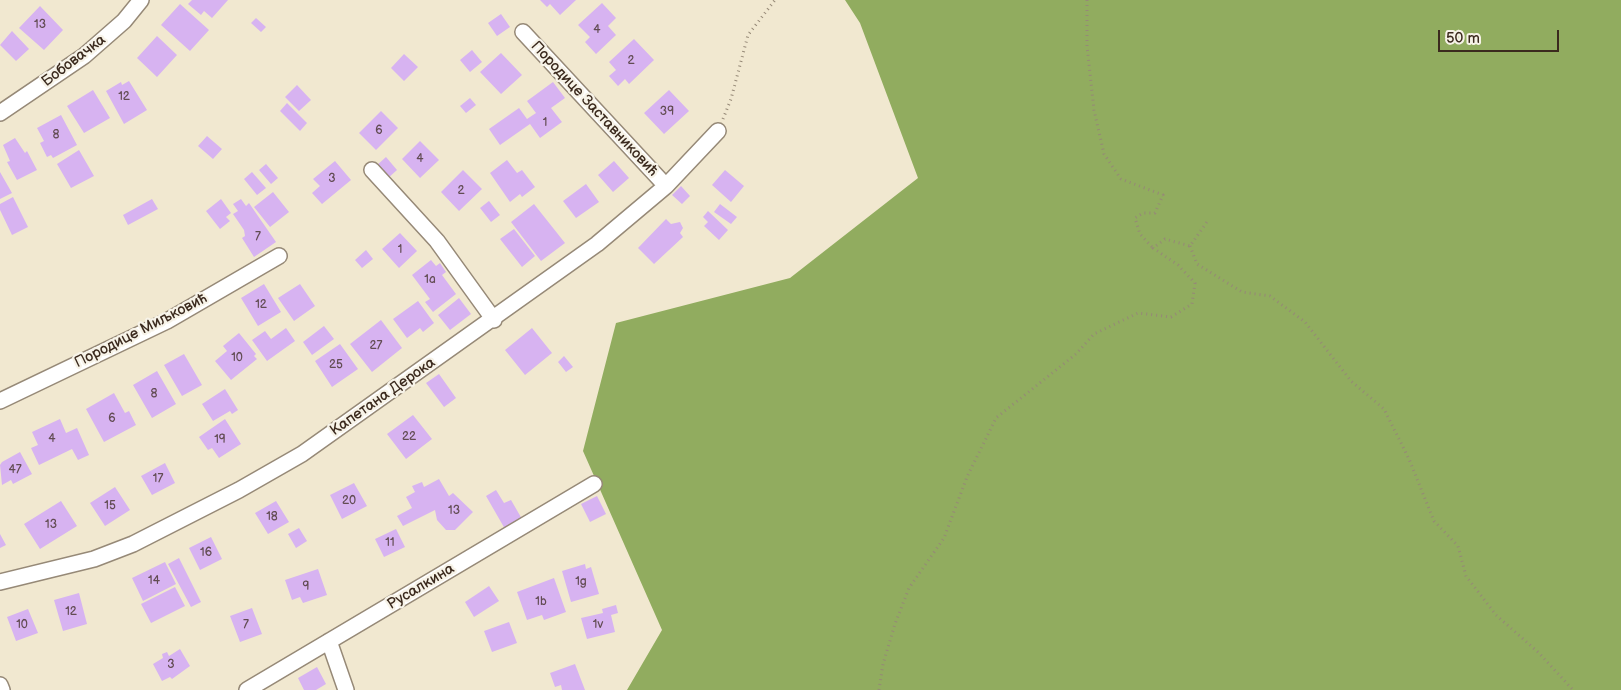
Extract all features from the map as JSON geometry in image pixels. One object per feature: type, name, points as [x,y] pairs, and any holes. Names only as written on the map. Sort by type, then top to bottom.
[{"type":"street","name":"Бобовачка","points":[[0,113],[84,56],[124,21],[141,0]]},
{"type":"street","name":"Породице Заставниковић","points":[[523,32],[666,186]]},
{"type":"street","name":"Капетана Дерока","points":[[0,582],[94,559],[133,544],[239,490],[302,454],[494,320],[598,244],[666,186],[718,131]]},
{"type":"street","points":[[372,170],[437,241],[494,320]]},
{"type":"street","name":"Породице Миљковић","points":[[0,401],[168,321],[279,256]]},
{"type":"street","name":"Русалкина","points":[[247,690],[594,484]]},
{"type":"street","points":[[328,641],[346,690]]},
{"type":"street","points":[[0,685],[2,690]]},
{"type":"path","points":[[718,131],[730,99],[748,35],[775,0]]},
{"type":"path","points":[[879,690],[893,632],[909,588],[944,538],[967,477],[996,418],[1076,354],[1094,334],[1138,313],[1171,317],[1192,304],[1195,283],[1178,265],[1153,248],[1140,234],[1136,218],[1143,213],[1156,213],[1163,196],[1152,189],[1121,179],[1104,154],[1094,110],[1087,46],[1087,0]]},
{"type":"path","points":[[1190,246],[1209,219]]},
{"type":"path","points":[[1153,248],[1164,238],[1190,246]]},
{"type":"path","points":[[1190,246],[1197,264],[1242,292],[1270,296],[1305,322],[1351,381],[1384,409],[1409,459],[1434,521],[1458,546],[1466,576],[1496,615],[1539,653],[1573,690]]},
{"type":"green space","points":[[845,0],[1621,0],[1621,690],[627,690],[662,630],[583,451],[616,323],[790,278],[918,178],[860,23]]},
{"type":"building","points":[[192,0],[228,0],[212,18],[204,11],[201,15],[188,4]]},
{"type":"building","points":[[540,0],[576,0],[560,15],[550,4],[547,7]]},
{"type":"building","points":[[602,3],[616,18],[608,26],[616,35],[596,54],[585,42],[590,37],[578,25]]},
{"type":"building","points":[[180,4],[209,30],[190,51],[161,25]]},
{"type":"building","points":[[40,6],[63,30],[44,50],[19,28]]},
{"type":"building","points":[[501,14],[510,27],[497,36],[488,23]]},
{"type":"building","points":[[256,18],[266,27],[261,32],[251,23]]},
{"type":"building","points":[[12,31],[29,49],[16,61],[0,45]]},
{"type":"building","points":[[157,36],[177,55],[157,77],[137,58]]},
{"type":"building","points":[[634,39],[654,60],[629,84],[625,79],[618,86],[609,76],[616,70],[609,62]]},
{"type":"building","points":[[472,50],[482,62],[470,72],[460,60]]},
{"type":"building","points":[[501,53],[522,75],[501,94],[480,72]]},
{"type":"building","points":[[404,54],[418,67],[404,81],[391,68]]},
{"type":"building","points":[[129,81],[147,110],[124,124],[106,91],[121,82],[122,85]]},
{"type":"building","points":[[553,82],[565,98],[551,108],[562,122],[540,138],[530,124],[500,145],[489,129],[519,108],[527,119],[536,113],[527,101]]},
{"type":"building","points":[[297,85],[311,100],[299,111],[285,97]]},
{"type":"building","points":[[93,90],[110,118],[84,133],[67,106]]},
{"type":"building","points":[[669,90],[689,111],[664,134],[644,113]]},
{"type":"building","points":[[470,98],[476,105],[466,113],[460,106]]},
{"type":"building","points":[[287,103],[307,123],[300,131],[280,111]]},
{"type":"building","points":[[381,111],[398,128],[376,150],[359,133]]},
{"type":"building","points":[[61,115],[77,145],[53,158],[51,155],[47,157],[40,143],[44,141],[37,128]]},
{"type":"building","points":[[207,136],[222,149],[213,159],[198,146]]},
{"type":"building","points":[[15,138],[25,153],[27,151],[37,170],[17,180],[7,162],[10,161],[3,145]]},
{"type":"building","points":[[420,141],[439,160],[420,178],[402,159]]},
{"type":"building","points":[[79,150],[94,176],[71,188],[57,164]]},
{"type":"building","points":[[386,157],[397,170],[387,179],[376,166]]},
{"type":"building","points":[[507,160],[517,173],[522,170],[535,187],[522,197],[520,194],[510,202],[490,173]]},
{"type":"building","points":[[335,161],[351,180],[322,204],[312,193],[320,186],[313,179]]},
{"type":"building","points":[[614,161],[629,178],[613,192],[598,175]]},
{"type":"building","points":[[266,164],[278,178],[271,184],[259,170]]},
{"type":"building","points":[[463,170],[482,189],[459,211],[441,192]]},
{"type":"building","points":[[725,170],[744,186],[731,202],[712,185]]},
{"type":"building","points":[[0,172],[12,193],[0,199]]},
{"type":"building","points":[[252,172],[266,188],[257,195],[244,179]]},
{"type":"building","points":[[586,184],[599,202],[576,218],[563,201]]},
{"type":"building","points":[[681,186],[690,196],[682,204],[672,195]]},
{"type":"building","points":[[273,192],[289,212],[270,227],[254,207]]},
{"type":"building","points":[[13,197],[28,227],[12,235],[0,210],[0,204]]},
{"type":"building","points":[[152,199],[158,209],[128,225],[123,215]]},
{"type":"building","points":[[221,199],[231,213],[226,217],[230,221],[220,229],[206,211]]},
{"type":"building","points":[[241,199],[246,206],[249,203],[276,242],[254,257],[242,238],[245,236],[244,230],[233,214],[238,211],[233,204]]},
{"type":"building","points":[[489,201],[500,215],[491,222],[480,208]]},
{"type":"building","points":[[534,204],[565,243],[541,261],[511,222]]},
{"type":"building","points":[[720,204],[737,217],[731,224],[714,212]]},
{"type":"building","points":[[708,211],[728,230],[719,240],[704,226],[708,222],[703,217]]},
{"type":"building","points":[[666,219],[671,224],[680,222],[683,228],[680,233],[683,237],[654,264],[638,248]]},
{"type":"building","points":[[514,229],[535,256],[522,267],[500,239]]},
{"type":"building","points":[[400,233],[417,251],[399,268],[382,249]]},
{"type":"building","points":[[366,250],[373,259],[362,268],[355,260]]},
{"type":"building","points":[[431,260],[436,266],[440,263],[446,272],[442,275],[456,294],[433,312],[425,302],[430,299],[412,275]]},
{"type":"building","points":[[264,284],[281,312],[258,326],[241,298]]},
{"type":"building","points":[[300,284],[315,306],[294,321],[278,298]]},
{"type":"building","points":[[459,298],[471,314],[450,330],[438,315]]},
{"type":"building","points":[[418,301],[434,323],[423,332],[420,328],[407,338],[393,319]]},
{"type":"building","points":[[381,320],[402,348],[372,372],[350,344]]},
{"type":"building","points":[[324,326],[334,339],[312,355],[303,342]]},
{"type":"building","points":[[286,328],[295,341],[267,361],[252,340],[265,331],[271,339]]},
{"type":"building","points":[[532,328],[552,353],[525,375],[505,350]]},
{"type":"building","points":[[239,333],[256,354],[254,356],[257,359],[231,380],[215,361],[227,351],[223,346]]},
{"type":"building","points":[[340,344],[358,369],[332,387],[315,361]]},
{"type":"building","points":[[184,354],[202,385],[182,396],[164,365]]},
{"type":"building","points":[[564,356],[573,367],[566,372],[558,362]]},
{"type":"building","points":[[157,371],[176,404],[152,418],[133,385]]},
{"type":"building","points":[[439,374],[456,398],[444,407],[426,383]]},
{"type":"building","points":[[225,389],[238,410],[232,414],[230,411],[213,421],[202,404]]},
{"type":"building","points":[[114,393],[125,413],[129,411],[136,425],[104,442],[86,409]]},
{"type":"building","points":[[413,415],[432,439],[406,459],[387,434]]},
{"type":"building","points":[[60,419],[66,433],[77,428],[89,455],[78,460],[72,449],[39,465],[31,448],[38,445],[32,432]]},
{"type":"building","points":[[225,419],[241,444],[219,458],[212,448],[208,450],[199,437]]},
{"type":"building","points":[[20,452],[32,474],[13,484],[11,480],[2,485],[0,465]]},
{"type":"building","points":[[165,463],[175,483],[152,495],[141,476]]},
{"type":"building","points":[[439,479],[449,496],[453,493],[473,512],[455,530],[446,530],[437,520],[435,510],[403,526],[397,516],[412,508],[406,497],[415,492],[412,486],[422,482],[424,487]]},
{"type":"building","points":[[354,483],[367,506],[342,519],[330,495]]},
{"type":"building","points":[[115,487],[130,510],[105,526],[90,503]]},
{"type":"building","points":[[496,490],[504,503],[511,500],[522,519],[505,529],[486,496]]},
{"type":"building","points":[[597,496],[606,514],[590,522],[581,504]]},
{"type":"building","points":[[61,501],[77,526],[40,549],[24,524]]},
{"type":"building","points":[[276,501],[289,522],[268,534],[255,513]]},
{"type":"building","points":[[299,528],[307,541],[296,548],[288,534]]},
{"type":"building","points":[[396,529],[405,547],[384,557],[375,539]]},
{"type":"building","points":[[0,534],[6,545],[0,548]]},
{"type":"building","points":[[211,537],[222,559],[200,570],[189,548]]},
{"type":"building","points":[[179,558],[201,602],[191,607],[168,564]]},
{"type":"building","points":[[165,562],[176,584],[143,601],[132,578]]},
{"type":"building","points":[[585,564],[586,569],[591,567],[599,594],[571,602],[562,571]]},
{"type":"building","points":[[318,569],[327,595],[303,603],[300,597],[292,600],[285,580]]},
{"type":"building","points":[[554,578],[566,612],[544,620],[542,615],[527,620],[517,592]]},
{"type":"building","points":[[489,586],[499,601],[474,617],[465,602]]},
{"type":"building","points":[[175,587],[185,606],[151,623],[141,604]]},
{"type":"building","points":[[79,593],[87,624],[63,631],[54,600]]},
{"type":"building","points":[[616,605],[618,613],[611,615],[615,632],[587,639],[581,618],[603,613],[602,609]]},
{"type":"building","points":[[252,608],[262,634],[240,642],[230,616]]},
{"type":"building","points":[[28,609],[38,633],[16,641],[7,617]]},
{"type":"building","points":[[509,622],[517,643],[492,652],[484,631]]},
{"type":"building","points":[[180,649],[190,666],[172,679],[170,677],[162,681],[153,664],[163,658],[162,654],[167,652],[169,656]]},
{"type":"building","points":[[575,664],[585,690],[562,690],[561,685],[555,687],[550,673]]},
{"type":"building","points":[[317,667],[326,684],[316,690],[304,690],[298,678]]}]
